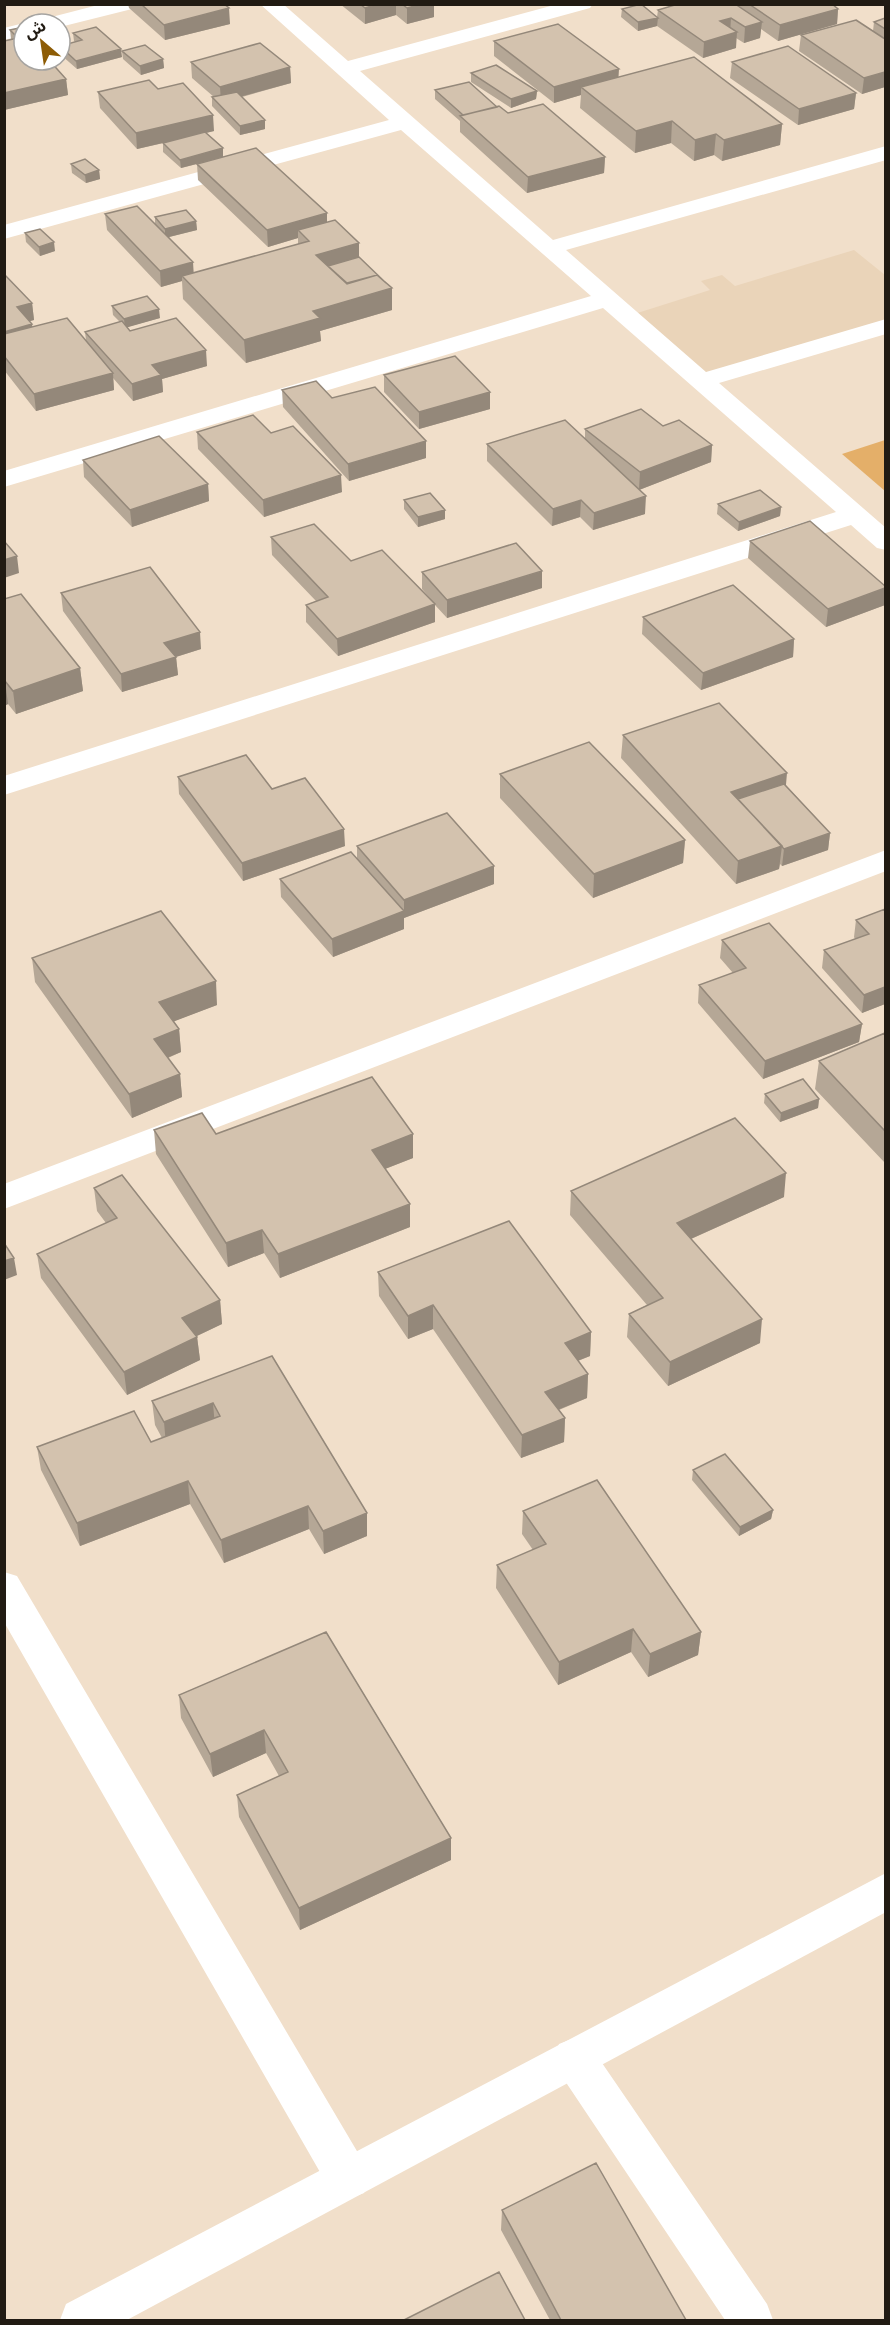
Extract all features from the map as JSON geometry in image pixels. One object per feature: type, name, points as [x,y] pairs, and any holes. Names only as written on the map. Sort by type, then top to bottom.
[{"type":"street","points":[[72,18],[129,4]]},
{"type":"street","points":[[270,4],[885,542]]},
{"type":"street","points":[[343,69],[583,4]]},
{"type":"street","points":[[4,232],[405,122]]},
{"type":"street","points":[[549,248],[885,153]]},
{"type":"street","points":[[4,479],[607,298]]},
{"type":"street","points":[[701,381],[885,326]]},
{"type":"street","points":[[4,786],[854,515]]},
{"type":"street","points":[[4,1197],[885,860]]},
{"type":"street","points":[[4,1587],[348,2178]]},
{"type":"street","points":[[82,2320],[885,1891]]},
{"type":"street","points":[[574,2058],[751,2320]]},
{"type":"shaded area","points":[[854,250],[885,275],[885,324],[704,381],[628,316],[710,290],[701,281],[722,275],[735,286]]},
{"type":"shaded area","points":[[886,440],[885,491],[842,454]]},
{"type":"building","points":[[141,4],[224,4],[229,8],[164,25]]},
{"type":"building","points":[[360,4],[378,4],[365,8]]},
{"type":"building","points":[[402,4],[422,4],[407,8]]},
{"type":"building","points":[[641,4],[658,18],[638,22],[622,9]]},
{"type":"building","points":[[678,4],[735,4],[762,22],[745,27],[731,18],[720,21],[737,32],[704,42],[658,10]]},
{"type":"building","points":[[749,4],[832,4],[838,9],[780,25]]},
{"type":"building","points":[[885,18],[885,29],[874,22]]},
{"type":"building","points":[[856,20],[885,39],[885,72],[864,78],[801,35]]},
{"type":"building","points":[[558,24],[619,69],[554,87],[494,41]]},
{"type":"building","points":[[96,27],[121,49],[76,61],[72,57],[72,43],[82,40],[73,33]]},
{"type":"building","points":[[12,39],[12,72],[60,72],[66,79],[4,93],[4,41]]},
{"type":"building","points":[[260,43],[290,67],[220,87],[191,62]]},
{"type":"building","points":[[145,45],[163,59],[140,66],[122,51]]},
{"type":"building","points":[[788,46],[856,93],[799,109],[732,62]]},
{"type":"building","points":[[694,57],[782,124],[724,140],[716,134],[695,140],[672,121],[636,131],[581,87]]},
{"type":"building","points":[[496,65],[537,91],[511,99],[471,73]]},
{"type":"building","points":[[149,80],[158,89],[183,83],[213,115],[136,133],[98,92]]},
{"type":"building","points":[[469,82],[497,107],[463,115],[435,90]]},
{"type":"building","points":[[237,92],[265,120],[240,126],[212,97]]},
{"type":"building","points":[[543,104],[605,157],[528,177],[460,116],[499,106],[508,113]]},
{"type":"building","points":[[205,132],[223,148],[180,160],[163,143]]},
{"type":"building","points":[[256,148],[327,213],[267,230],[197,164]]},
{"type":"building","points":[[85,159],[99,170],[85,175],[71,164]]},
{"type":"building","points":[[137,206],[193,262],[160,271],[105,214]]},
{"type":"building","points":[[186,210],[196,221],[165,229],[155,217]]},
{"type":"building","points":[[335,220],[359,243],[316,255],[347,284],[377,275],[392,288],[313,311],[320,318],[244,340],[182,276],[309,241],[298,230]]},
{"type":"building","points":[[40,229],[54,242],[39,247],[25,233]]},
{"type":"building","points":[[359,257],[386,283],[377,275],[347,283],[328,266]]},
{"type":"building","points":[[4,274],[32,303],[17,307],[32,324],[4,332]]},
{"type":"building","points":[[147,296],[159,309],[124,319],[112,306]]},
{"type":"building","points":[[67,318],[113,373],[34,394],[4,356],[4,334]]},
{"type":"building","points":[[176,318],[206,350],[152,365],[161,375],[132,384],[85,332],[122,321],[130,331]]},
{"type":"building","points":[[455,356],[490,392],[419,412],[384,375]]},
{"type":"building","points":[[316,381],[332,398],[375,387],[426,441],[348,464],[282,390]]},
{"type":"building","points":[[641,409],[663,426],[679,420],[712,445],[640,472],[585,429]]},
{"type":"building","points":[[253,415],[271,433],[293,426],[341,475],[263,500],[197,432]]},
{"type":"building","points":[[565,420],[646,496],[594,513],[581,500],[553,509],[487,444]]},
{"type":"building","points":[[159,436],[208,484],[130,510],[83,460]]},
{"type":"building","points":[[760,490],[781,507],[739,522],[718,504]]},
{"type":"building","points":[[430,493],[445,510],[418,517],[404,500]]},
{"type":"building","points":[[810,521],[885,588],[828,609],[750,541]]},
{"type":"building","points":[[314,524],[351,561],[382,550],[435,604],[337,639],[306,605],[328,597],[271,537]]},
{"type":"building","points":[[4,541],[17,556],[4,560]]},
{"type":"building","points":[[516,543],[542,571],[447,600],[422,572]]},
{"type":"building","points":[[150,567],[200,632],[164,643],[176,657],[121,674],[61,593]]},
{"type":"building","points":[[733,585],[794,639],[703,673],[643,617]]},
{"type":"building","points":[[21,594],[80,668],[13,691],[4,681],[4,599]]},
{"type":"building","points":[[719,703],[787,773],[731,792],[782,846],[738,861],[623,735]]},
{"type":"building","points":[[589,742],[685,840],[594,874],[500,774]]},
{"type":"building","points":[[246,755],[272,789],[305,778],[344,829],[242,863],[178,777]]},
{"type":"building","points":[[784,784],[830,833],[784,849],[738,799]]},
{"type":"building","points":[[447,813],[494,866],[404,900],[357,846]]},
{"type":"building","points":[[351,852],[404,911],[332,939],[280,879]]},
{"type":"building","points":[[885,909],[885,987],[864,995],[824,950],[869,934],[856,920]]},
{"type":"building","points":[[161,911],[216,981],[159,1002],[179,1029],[154,1039],[180,1074],[129,1094],[32,958]]},
{"type":"building","points":[[769,923],[862,1024],[765,1061],[699,985],[746,968],[722,940]]},
{"type":"building","points":[[885,1033],[885,1131],[819,1061]]},
{"type":"building","points":[[372,1077],[413,1134],[372,1150],[410,1204],[278,1254],[262,1230],[226,1243],[154,1130],[202,1113],[216,1134]]},
{"type":"building","points":[[803,1079],[819,1099],[781,1113],[765,1094]]},
{"type":"building","points":[[735,1118],[786,1173],[677,1223],[762,1319],[670,1362],[629,1314],[663,1298],[571,1191]]},
{"type":"building","points":[[122,1175],[220,1300],[182,1318],[197,1337],[124,1372],[37,1254],[117,1218],[94,1188]]},
{"type":"building","points":[[509,1221],[591,1332],[565,1343],[588,1374],[545,1392],[565,1418],[522,1435],[433,1305],[408,1316],[378,1272]]},
{"type":"building","points":[[4,1243],[14,1258],[4,1261]]},
{"type":"building","points":[[272,1356],[367,1513],[323,1531],[308,1506],[221,1540],[188,1481],[77,1523],[37,1447],[134,1411],[151,1442],[220,1416],[213,1403],[164,1422],[152,1401]]},
{"type":"building","points":[[725,1454],[773,1510],[740,1527],[693,1470]]},
{"type":"building","points":[[597,1480],[701,1632],[650,1654],[633,1629],[559,1662],[497,1565],[546,1544],[523,1511]]},
{"type":"building","points":[[326,1632],[451,1838],[299,1908],[237,1795],[288,1772],[264,1730],[210,1754],[179,1695]]},
{"type":"building","points":[[596,2163],[686,2320],[561,2320],[502,2210]]},
{"type":"building","points":[[499,2272],[525,2320],[404,2320]]}]
